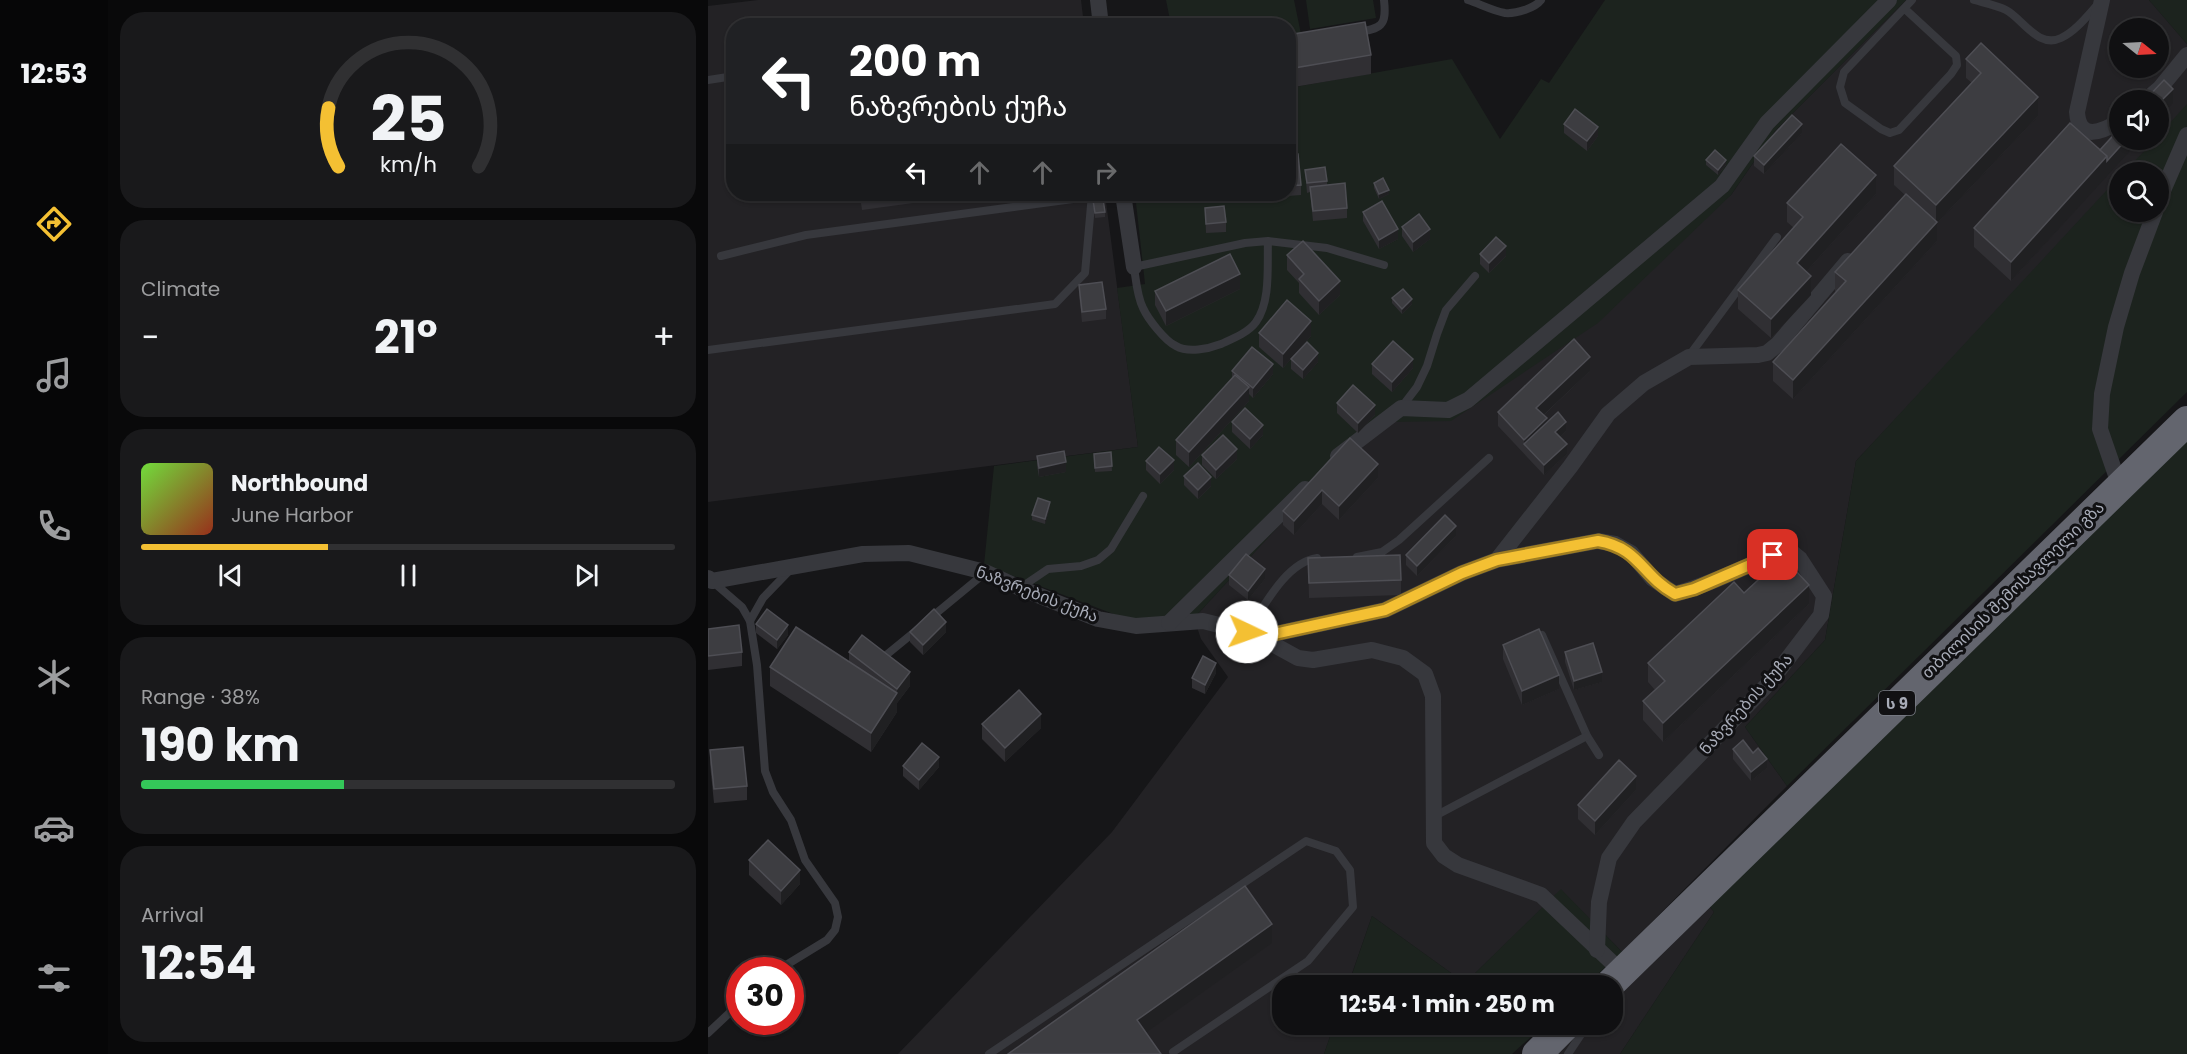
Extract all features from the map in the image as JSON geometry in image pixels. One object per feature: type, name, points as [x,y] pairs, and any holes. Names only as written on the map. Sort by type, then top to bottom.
[{"type":"highway","name":"თბილისის შემოსავლელი გზა","points":[[1621,975],[1652,942],[2187,421]]},
{"type":"highway","points":[[1537,1054],[1556,1035]]},
{"type":"street","points":[[1098,0],[1100,18]]},
{"type":"street","points":[[1169,623],[1344,450],[1401,408],[1448,410],[1468,400],[1722,186],[1767,123],[1889,0]]},
{"type":"street","points":[[2101,0],[2074,128],[2092,132],[2109,127]]},
{"type":"street","points":[[2158,90],[2187,55]]},
{"type":"street","points":[[2169,177],[2187,135]]},
{"type":"street","points":[[1124,201],[1134,267]]},
{"type":"street","points":[[2120,487],[2100,429],[2102,394],[2116,327],[2132,273],[2151,222]]},
{"type":"street","points":[[1497,560],[1570,467],[1608,414],[1644,383],[1689,357],[1767,353],[1778,344],[1858,249]]},
{"type":"street","name":"ნაზვრების ქუჩა","points":[[1254,634],[1385,610],[1462,573],[1497,560],[1598,541],[1615,544],[1631,553],[1653,579],[1675,594],[1694,589],[1789,550],[1800,559],[1824,596],[1821,615],[1770,682],[1634,822],[1609,858],[1599,902],[1597,950]]},
{"type":"street","name":"ნაზვრების ქუჩა","points":[[710,580],[792,568],[863,554],[909,553],[985,572],[1098,619],[1136,626],[1203,621],[1254,634],[1298,658],[1313,660],[1372,650],[1403,658],[1425,674],[1433,696],[1432,818],[1434,843],[1444,856],[1458,865],[1540,895],[1597,950],[1610,975]]},
{"type":"lane","points":[[1347,35],[1378,29],[1386,16],[1384,0]]},
{"type":"lane","points":[[1468,0],[1505,13],[1538,5],[1541,0]]},
{"type":"lane","points":[[1905,9],[1956,56],[1957,65],[1899,130],[1890,133],[1881,129],[1845,102],[1840,87],[1844,72],[1912,0]]},
{"type":"lane","points":[[1974,0],[2007,10],[2038,37],[2047,41],[2060,39],[2073,30],[2101,0]]},
{"type":"lane","points":[[708,80],[726,77]]},
{"type":"lane","points":[[721,256],[806,235],[1049,201]]},
{"type":"lane","points":[[708,350],[1055,304],[1085,273],[1091,201]]},
{"type":"lane","points":[[1689,357],[1777,237]]},
{"type":"lane","points":[[1268,241],[1263,308],[1255,323],[1237,337],[1215,346],[1195,350],[1176,346],[1156,328],[1142,308],[1134,267],[1245,243],[1268,241],[1327,248],[1384,265]]},
{"type":"lane","points":[[1401,408],[1417,387],[1427,366],[1446,310],[1475,276]]},
{"type":"lane","points":[[1345,558],[1364,557],[1382,552],[1399,540],[1489,458]]},
{"type":"lane","points":[[1020,588],[1048,569],[1080,566],[1098,560],[1111,549],[1143,495]]},
{"type":"lane","points":[[1254,634],[1278,586],[1295,568],[1314,558],[1324,558]]},
{"type":"lane","points":[[750,621],[763,598],[792,568]]},
{"type":"lane","points":[[885,656],[985,572]]},
{"type":"lane","points":[[710,580],[742,607],[750,621],[757,665],[765,771],[773,792],[791,820],[805,860],[835,903],[838,917],[835,930],[827,940],[799,957]]},
{"type":"lane","points":[[1542,634],[1587,736],[1599,755]]},
{"type":"lane","points":[[1432,818],[1587,736]]},
{"type":"lane","points":[[989,1054],[1306,841],[1336,851],[1350,870],[1353,907],[1308,961],[1173,1052]]},
{"type":"lane","points":[[708,1033],[726,1016]]},
{"type":"lane","points":[[1568,1054],[1581,1035]]},
{"type":"shaded area","points":[[758,0],[1081,0],[1083,18],[726,18],[726,201],[1106,201],[1138,447],[708,502],[708,6]]},
{"type":"shaded area","points":[[1166,0],[1294,0],[1301,34],[1296,35],[1296,18],[1170,18]]},
{"type":"shaded area","points":[[1306,0],[1373,0],[1376,18],[1310,29]]},
{"type":"shaded area","points":[[1605,0],[1906,0],[1775,131],[1731,195],[1598,323],[1451,421],[1390,422],[1352,447],[1194,618],[1132,621],[984,565],[994,466],[1138,447],[1117,288],[1145,284],[1136,201],[1296,201],[1296,87],[1452,59],[1500,139],[1541,79],[1549,83]]},
{"type":"shaded area","points":[[1906,0],[2149,0],[2165,18],[2109,18],[2109,78],[2169,78],[2169,23],[2187,44],[2187,106],[2169,127],[2169,90],[2109,90],[2109,150],[2149,150],[2137,162],[2109,162],[2109,192],[1856,461],[1825,640],[1745,727],[1787,786],[1622,952],[1561,890],[1473,975],[1454,975],[1372,916],[1351,975],[1272,975],[1272,1035],[1331,1035],[1324,1054],[898,1054],[1112,832],[1228,677],[1201,639],[1194,618],[1351,447],[1731,195],[1775,131]]},
{"type":"shaded area","points":[[2149,0],[2187,0],[2187,44],[2169,23],[2169,18],[2165,18]]},
{"type":"shaded area","points":[[2187,104],[2187,392],[1787,786],[1745,727],[1825,640],[1856,461],[2109,188],[2109,222],[2169,222],[2169,162],[2134,162],[2145,150],[2169,150],[2169,124]]},
{"type":"shaded area","points":[[2187,440],[2187,1054],[1620,1054],[1714,912],[1706,902]]},
{"type":"shaded area","points":[[1561,889],[1622,952],[1597,975],[1473,975]]},
{"type":"shaded area","points":[[1706,902],[1714,912],[1620,1054],[1546,1054],[1566,1035],[1623,1035],[1623,981]]},
{"type":"shaded area","points":[[1372,916],[1454,975],[1352,975]]},
{"type":"shaded area","points":[[1330,1035],[1533,1035],[1512,1054],[1324,1054]]},
{"type":"building","points":[[1365,22],[1371,55],[1296,68],[1296,34]]},
{"type":"building","points":[[1981,43],[2038,97],[1936,205],[1894,166],[1981,73],[1966,59]]},
{"type":"building","points":[[2164,80],[2173,89],[2169,93],[2169,90],[2154,90]]},
{"type":"building","points":[[1575,109],[1598,127],[1587,141],[1564,124]]},
{"type":"building","points":[[1792,115],[1802,124],[1764,165],[1754,156]]},
{"type":"building","points":[[2070,123],[2107,156],[2011,262],[1974,228]]},
{"type":"building","points":[[2109,140],[2109,150],[2117,150],[2107,161],[2107,156],[2100,150]]},
{"type":"building","points":[[1841,144],[1876,175],[1797,263],[1811,276],[1771,319],[1738,290],[1803,217],[1787,203]]},
{"type":"building","points":[[1715,150],[1726,160],[1718,170],[1706,160]]},
{"type":"building","points":[[1296,154],[1298,154],[1301,185],[1296,185]]},
{"type":"building","points":[[1325,167],[1327,181],[1307,183],[1305,170]]},
{"type":"building","points":[[1383,178],[1389,190],[1379,194],[1374,183]]},
{"type":"building","points":[[1345,183],[1347,208],[1313,211],[1310,187]]},
{"type":"building","points":[[1906,194],[1937,222],[1793,380],[1773,362],[1846,281],[1835,272]]},
{"type":"building","points":[[1093,201],[1103,201],[1105,212],[1095,213]]},
{"type":"building","points":[[1382,201],[1398,229],[1379,240],[1363,212]]},
{"type":"building","points":[[1224,206],[1226,222],[1206,224],[1205,208]]},
{"type":"building","points":[[1419,214],[1430,229],[1413,242],[1402,227]]},
{"type":"building","points":[[1496,237],[1506,246],[1489,263],[1480,254]]},
{"type":"building","points":[[1303,241],[1340,281],[1319,301],[1299,279],[1304,274],[1287,255]]},
{"type":"building","points":[[1230,254],[1240,274],[1166,311],[1155,291]]},
{"type":"building","points":[[1102,282],[1106,309],[1082,312],[1079,285]]},
{"type":"building","points":[[1403,289],[1412,299],[1402,309],[1392,298]]},
{"type":"building","points":[[1287,300],[1311,321],[1283,354],[1259,333]]},
{"type":"building","points":[[1574,339],[1590,357],[1536,408],[1547,418],[1524,440],[1498,412]]},
{"type":"building","points":[[1393,341],[1413,359],[1392,382],[1372,364]]},
{"type":"building","points":[[1307,342],[1318,353],[1303,370],[1291,359]]},
{"type":"building","points":[[1252,347],[1273,364],[1253,388],[1232,371]]},
{"type":"building","points":[[1235,375],[1249,387],[1189,452],[1176,440]]},
{"type":"building","points":[[1353,385],[1375,405],[1358,423],[1337,403]]},
{"type":"building","points":[[1245,408],[1263,425],[1250,439],[1232,422]]},
{"type":"building","points":[[1558,412],[1566,422],[1555,432],[1567,444],[1544,465],[1524,444]]},
{"type":"building","points":[[1223,435],[1237,449],[1216,470],[1202,455]]},
{"type":"building","points":[[1350,438],[1378,464],[1339,506],[1322,490],[1294,521],[1283,511]]},
{"type":"building","points":[[1159,447],[1174,460],[1160,474],[1146,461]]},
{"type":"building","points":[[1064,451],[1066,462],[1039,468],[1037,456]]},
{"type":"building","points":[[1111,452],[1112,466],[1095,468],[1094,454]]},
{"type":"building","points":[[1198,463],[1211,477],[1198,490],[1184,476]]},
{"type":"building","points":[[1038,498],[1050,502],[1045,519],[1032,515]]},
{"type":"building","points":[[1445,515],[1456,526],[1417,566],[1406,555]]},
{"type":"building","points":[[1246,554],[1265,569],[1248,591],[1229,575]]},
{"type":"building","points":[[1400,555],[1401,580],[1309,583],[1308,558]]},
{"type":"building","points":[[1783,557],[1809,585],[1663,723],[1643,701],[1665,681],[1648,663],[1734,582],[1744,593]]},
{"type":"building","points":[[767,609],[788,625],[777,640],[756,624]]},
{"type":"building","points":[[934,609],[946,622],[923,645],[910,632]]},
{"type":"building","points":[[739,625],[742,652],[708,656],[708,629]]},
{"type":"building","points":[[796,627],[897,693],[871,733],[770,667]]},
{"type":"building","points":[[1539,629],[1559,675],[1522,691],[1503,645]]},
{"type":"building","points":[[862,635],[910,672],[897,689],[849,652]]},
{"type":"building","points":[[1593,643],[1602,672],[1574,681],[1565,652]]},
{"type":"building","points":[[1203,656],[1216,663],[1205,685],[1192,678]]},
{"type":"building","points":[[1019,690],[1041,714],[1005,748],[982,724]]},
{"type":"building","points":[[1743,740],[1753,753],[1758,748],[1767,759],[1751,772],[1733,749]]},
{"type":"building","points":[[922,743],[939,757],[919,780],[903,766]]},
{"type":"building","points":[[743,747],[747,786],[714,789],[710,750]]},
{"type":"building","points":[[1619,760],[1636,776],[1595,821],[1578,805]]},
{"type":"building","points":[[768,840],[800,870],[781,891],[749,860]]},
{"type":"building","points":[[1245,886],[1272,924],[1137,1020],[1161,1054],[1008,1054]]},
{"type":"route","points":[[1247,632],[1260,637],[1385,610],[1462,573],[1497,560],[1598,541],[1615,544],[1631,553],[1653,579],[1675,594],[1694,589],[1773,555]]}]
